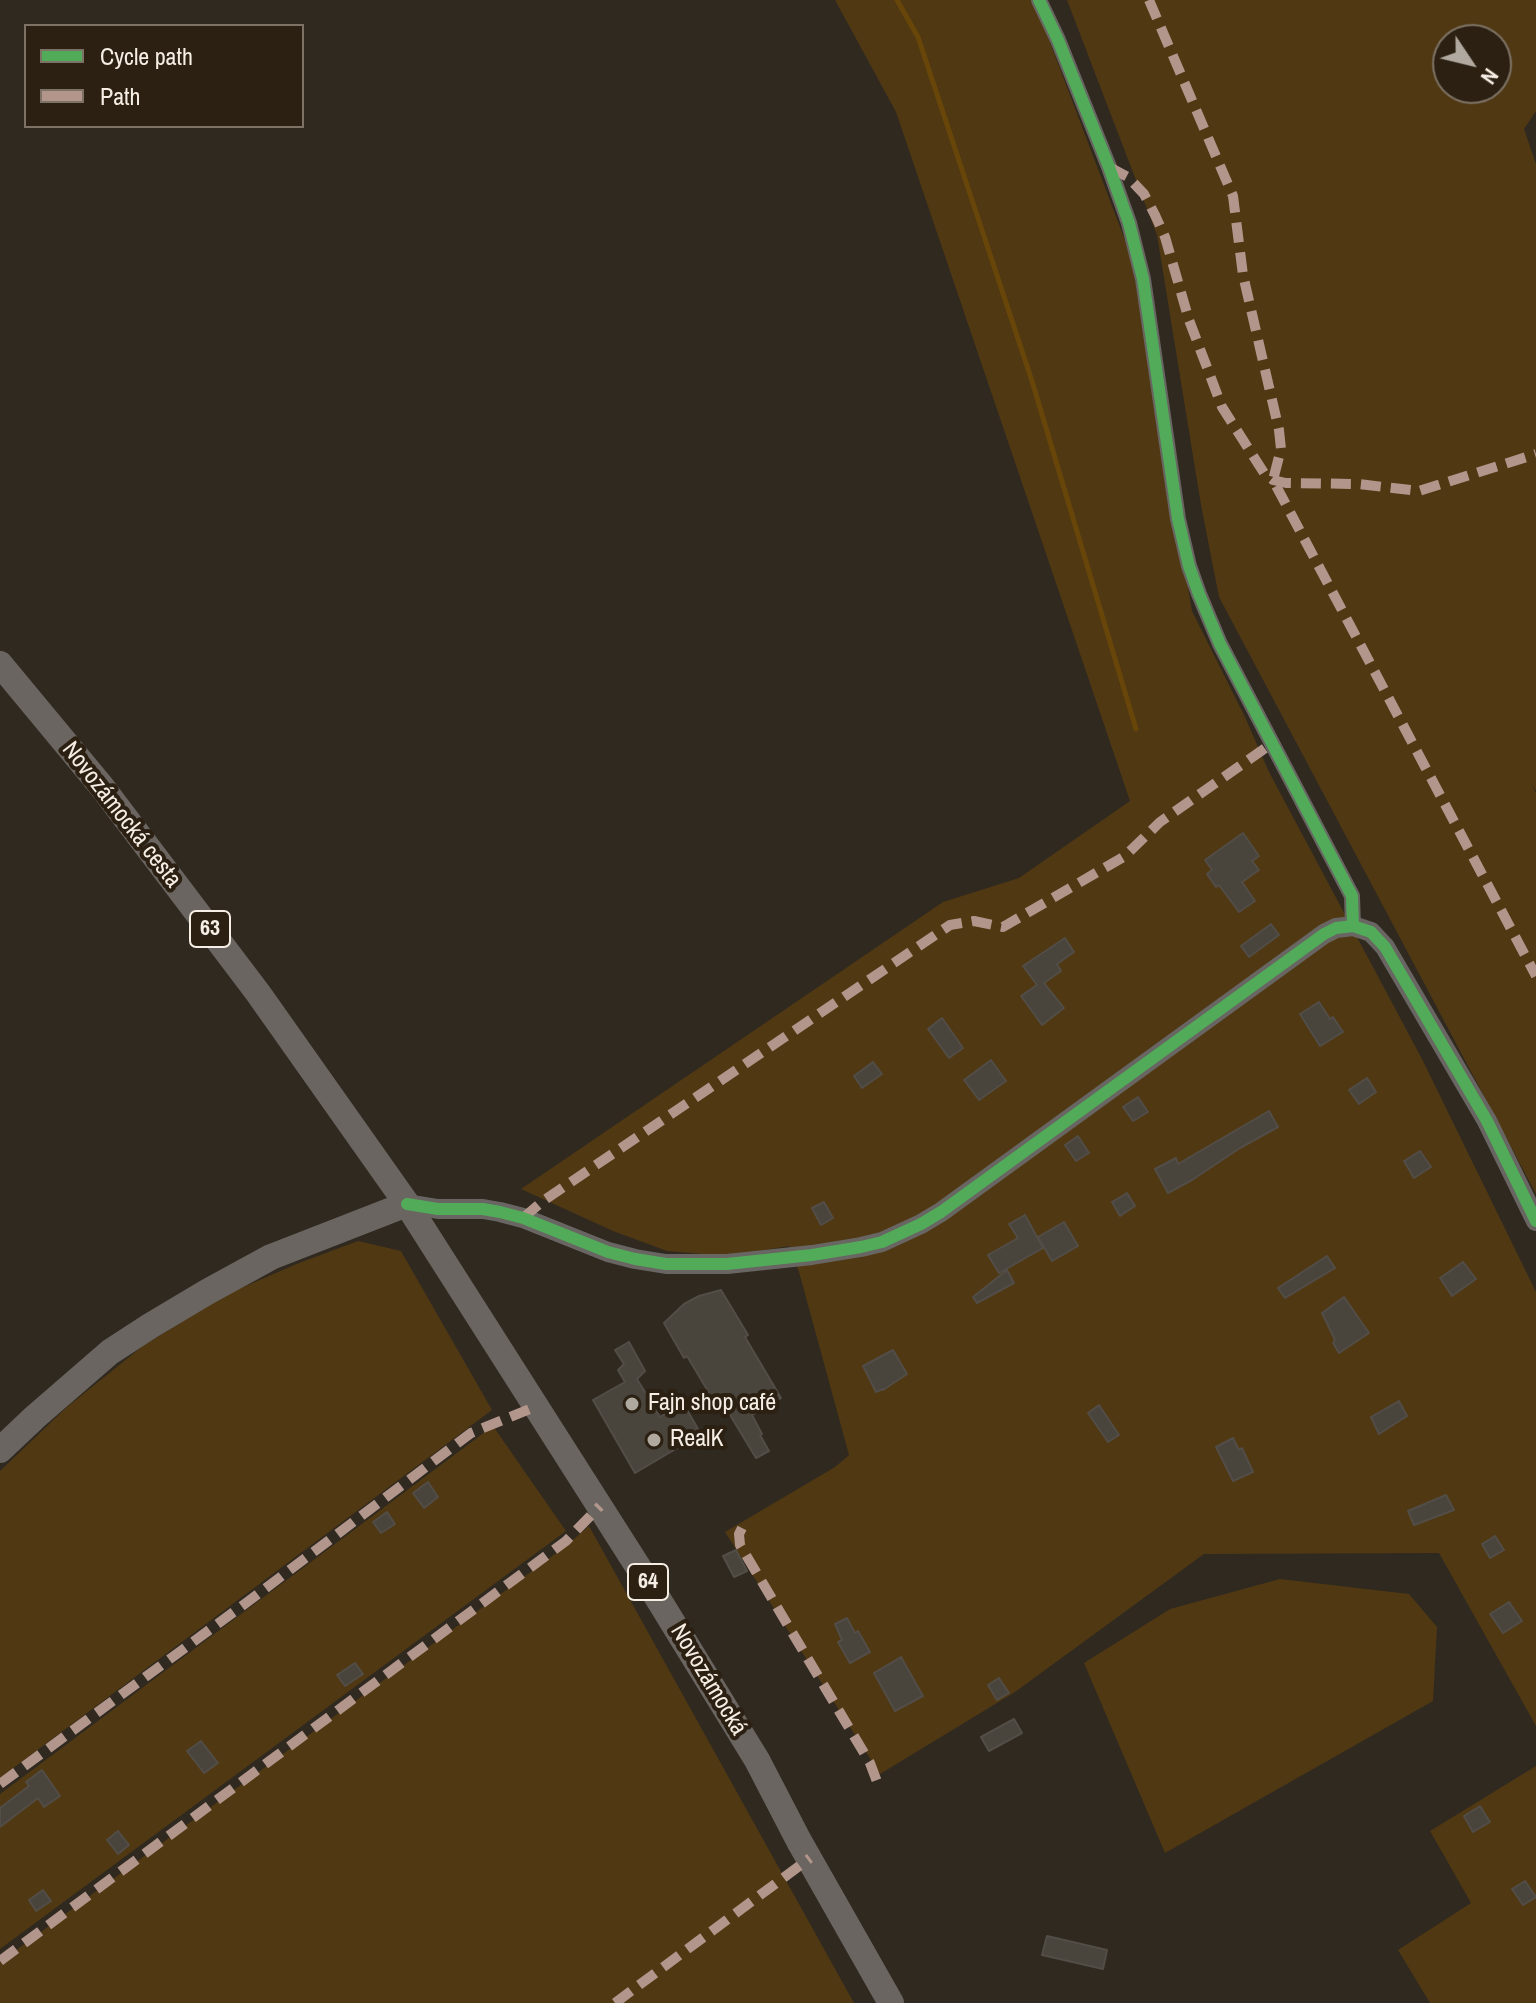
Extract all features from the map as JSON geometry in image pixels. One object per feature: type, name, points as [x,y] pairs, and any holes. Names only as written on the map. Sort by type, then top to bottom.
[{"type":"main road","name":"Novozámocká cesta","points":[[0,664],[102,787],[258,993],[407,1204]]},
{"type":"main road","points":[[0,1450],[110,1352],[150,1326],[271,1257],[407,1204]]},
{"type":"main road","name":"Novozámocká","points":[[407,1204],[633,1558],[757,1760],[891,2003]]},
{"type":"street","points":[[1039,0],[1058,40],[1129,223],[1143,279],[1176,506],[1189,566],[1210,622],[1239,681],[1352,896],[1353,926]]},
{"type":"street","points":[[407,1204],[500,1212],[608,1252],[666,1264],[769,1259],[882,1242],[941,1212],[1324,934],[1336,928],[1353,926],[1371,932],[1385,947],[1487,1121],[1536,1221]]},
{"type":"shaded area","points":[[835,0],[1032,0],[1037,8],[1131,256],[1192,611],[1269,772],[1422,1059],[1536,1292],[1536,1726],[1439,1553],[1204,1554],[1015,1692],[880,1774],[725,1532],[835,1467],[849,1455],[799,1272],[789,1246],[726,1256],[667,1251],[613,1231],[521,1189],[943,902],[1019,878],[1130,801],[896,112]]},
{"type":"shaded area","points":[[1067,0],[1536,0],[1536,111],[1524,129],[1536,164],[1536,791],[1531,783],[1536,793],[1536,1194],[1219,597],[1157,235]]},
{"type":"shaded area","points":[[358,1241],[401,1251],[492,1410],[0,1778],[0,1471],[67,1407],[143,1346],[225,1295]]},
{"type":"shaded area","points":[[493,1426],[566,1531],[0,1949],[0,1794]]},
{"type":"shaded area","points":[[589,1526],[854,2003],[0,2003],[0,1962]]},
{"type":"shaded area","points":[[1280,1579],[1409,1594],[1437,1627],[1433,1701],[1165,1853],[1084,1663],[1170,1609]]},
{"type":"shaded area","points":[[1536,1766],[1536,2003],[1430,2003],[1398,1950],[1471,1903],[1430,1831]]},
{"type":"building","points":[[1243,833],[1259,856],[1252,861],[1259,870],[1242,882],[1255,901],[1239,912],[1207,874],[1212,870],[1205,860]]},
{"type":"building","points":[[1271,924],[1279,935],[1249,957],[1241,946]]},
{"type":"building","points":[[1065,938],[1074,952],[1057,964],[1061,971],[1044,983],[1064,1008],[1042,1025],[1021,996],[1037,985],[1023,966]]},
{"type":"building","points":[[1319,1002],[1343,1032],[1320,1046],[1300,1014]]},
{"type":"building","points":[[942,1018],[963,1048],[949,1058],[928,1029]]},
{"type":"building","points":[[991,1060],[1006,1081],[979,1100],[964,1080]]},
{"type":"building","points":[[873,1062],[882,1074],[862,1088],[854,1076]]},
{"type":"building","points":[[1367,1078],[1376,1092],[1359,1104],[1349,1090]]},
{"type":"building","points":[[1138,1097],[1148,1112],[1133,1121],[1123,1107]]},
{"type":"building","points":[[1269,1111],[1278,1127],[1168,1193],[1155,1169],[1176,1158],[1178,1164]]},
{"type":"building","points":[[1078,1136],[1089,1153],[1076,1161],[1065,1145]]},
{"type":"building","points":[[1420,1151],[1431,1167],[1414,1178],[1404,1161]]},
{"type":"building","points":[[1127,1193],[1135,1206],[1120,1216],[1112,1202]]},
{"type":"building","points":[[824,1202],[833,1218],[821,1225],[812,1208]]},
{"type":"building","points":[[1025,1215],[1043,1248],[999,1273],[988,1255],[1018,1238],[1009,1224]]},
{"type":"building","points":[[1064,1222],[1078,1246],[1052,1261],[1038,1237]]},
{"type":"building","points":[[1327,1256],[1335,1268],[1285,1298],[1278,1288]]},
{"type":"building","points":[[1463,1262],[1476,1279],[1452,1296],[1440,1278]]},
{"type":"building","points":[[1007,1270],[1014,1283],[977,1303],[973,1297]]},
{"type":"building","points":[[721,1290],[781,1398],[752,1415],[769,1451],[756,1458],[724,1405],[718,1408],[664,1323],[684,1304]]},
{"type":"building","points":[[1344,1297],[1369,1333],[1339,1353],[1322,1313]]},
{"type":"building","points":[[629,1342],[645,1371],[637,1379],[660,1417],[683,1403],[701,1434],[635,1473],[593,1400],[625,1382],[618,1370],[624,1364],[615,1350]]},
{"type":"building","points":[[893,1350],[907,1374],[876,1392],[863,1366]]},
{"type":"building","points":[[1399,1401],[1407,1416],[1379,1434],[1371,1417]]},
{"type":"building","points":[[1099,1405],[1119,1435],[1108,1442],[1088,1413]]},
{"type":"building","points":[[1233,1438],[1239,1450],[1242,1448],[1253,1472],[1233,1481],[1216,1447]]},
{"type":"building","points":[[428,1482],[438,1497],[424,1508],[413,1493]]},
{"type":"building","points":[[1446,1495],[1454,1510],[1414,1525],[1408,1511]]},
{"type":"building","points":[[387,1512],[395,1524],[381,1533],[373,1522]]},
{"type":"building","points":[[1495,1536],[1504,1550],[1490,1558],[1482,1544]]},
{"type":"building","points":[[736,1550],[747,1571],[734,1577],[723,1556]]},
{"type":"building","points":[[1509,1602],[1522,1621],[1503,1633],[1490,1614]]},
{"type":"building","points":[[847,1618],[870,1652],[850,1663],[838,1642],[842,1640],[835,1624]]},
{"type":"building","points":[[901,1657],[923,1696],[895,1711],[874,1673]]},
{"type":"building","points":[[355,1663],[363,1674],[345,1686],[337,1675]]},
{"type":"building","points":[[999,1678],[1009,1693],[997,1700],[988,1685]]},
{"type":"building","points":[[1014,1719],[1022,1733],[989,1751],[981,1737]]},
{"type":"building","points":[[201,1741],[218,1763],[204,1773],[187,1751]]},
{"type":"building","points":[[42,1770],[60,1796],[44,1807],[38,1798],[0,1827],[0,1808],[29,1786],[26,1782]]},
{"type":"building","points":[[1480,1806],[1490,1822],[1473,1832],[1464,1816]]},
{"type":"building","points":[[118,1831],[129,1845],[118,1854],[107,1840]]},
{"type":"building","points":[[1525,1881],[1536,1897],[1523,1905],[1512,1889]]},
{"type":"building","points":[[43,1890],[51,1901],[36,1911],[29,1900]]},
{"type":"building","points":[[1047,1936],[1107,1950],[1103,1969],[1042,1955]]},
{"type":"waterway","points":[[897,0],[918,37],[1032,381],[1136,729]]},
{"type":"marked path","points":[[1149,0],[1233,196],[1243,275],[1279,430],[1281,449],[1273,480],[1536,976]]},
{"type":"marked path","points":[[1109,167],[1128,177],[1144,194],[1165,237],[1189,320],[1222,407],[1264,473],[1273,480],[1419,491],[1536,454]]},
{"type":"marked path","points":[[523,1218],[543,1201],[950,925],[974,921],[1003,927],[1125,856],[1160,822],[1271,744]]},
{"type":"marked path","points":[[0,1784],[471,1433],[537,1406]]},
{"type":"marked path","points":[[0,1961],[566,1541],[600,1506]]},
{"type":"marked path","points":[[742,1528],[740,1545],[870,1763],[879,1787]]},
{"type":"marked path","points":[[615,2003],[810,1858]]},
{"type":"cycle path","points":[[1039,0],[1058,40],[1129,223],[1143,279],[1178,519],[1189,566],[1220,644],[1352,896],[1353,926]]},
{"type":"cycle path","points":[[407,1204],[500,1212],[608,1252],[666,1264],[727,1264],[812,1255],[882,1242],[941,1212],[1324,934],[1336,928],[1353,926],[1371,932],[1385,947],[1487,1121],[1536,1221]]},
{"type":"place","name":"Fajn shop café","points":[[632,1404]]},
{"type":"place","name":"RealK","points":[[654,1440]]}]
